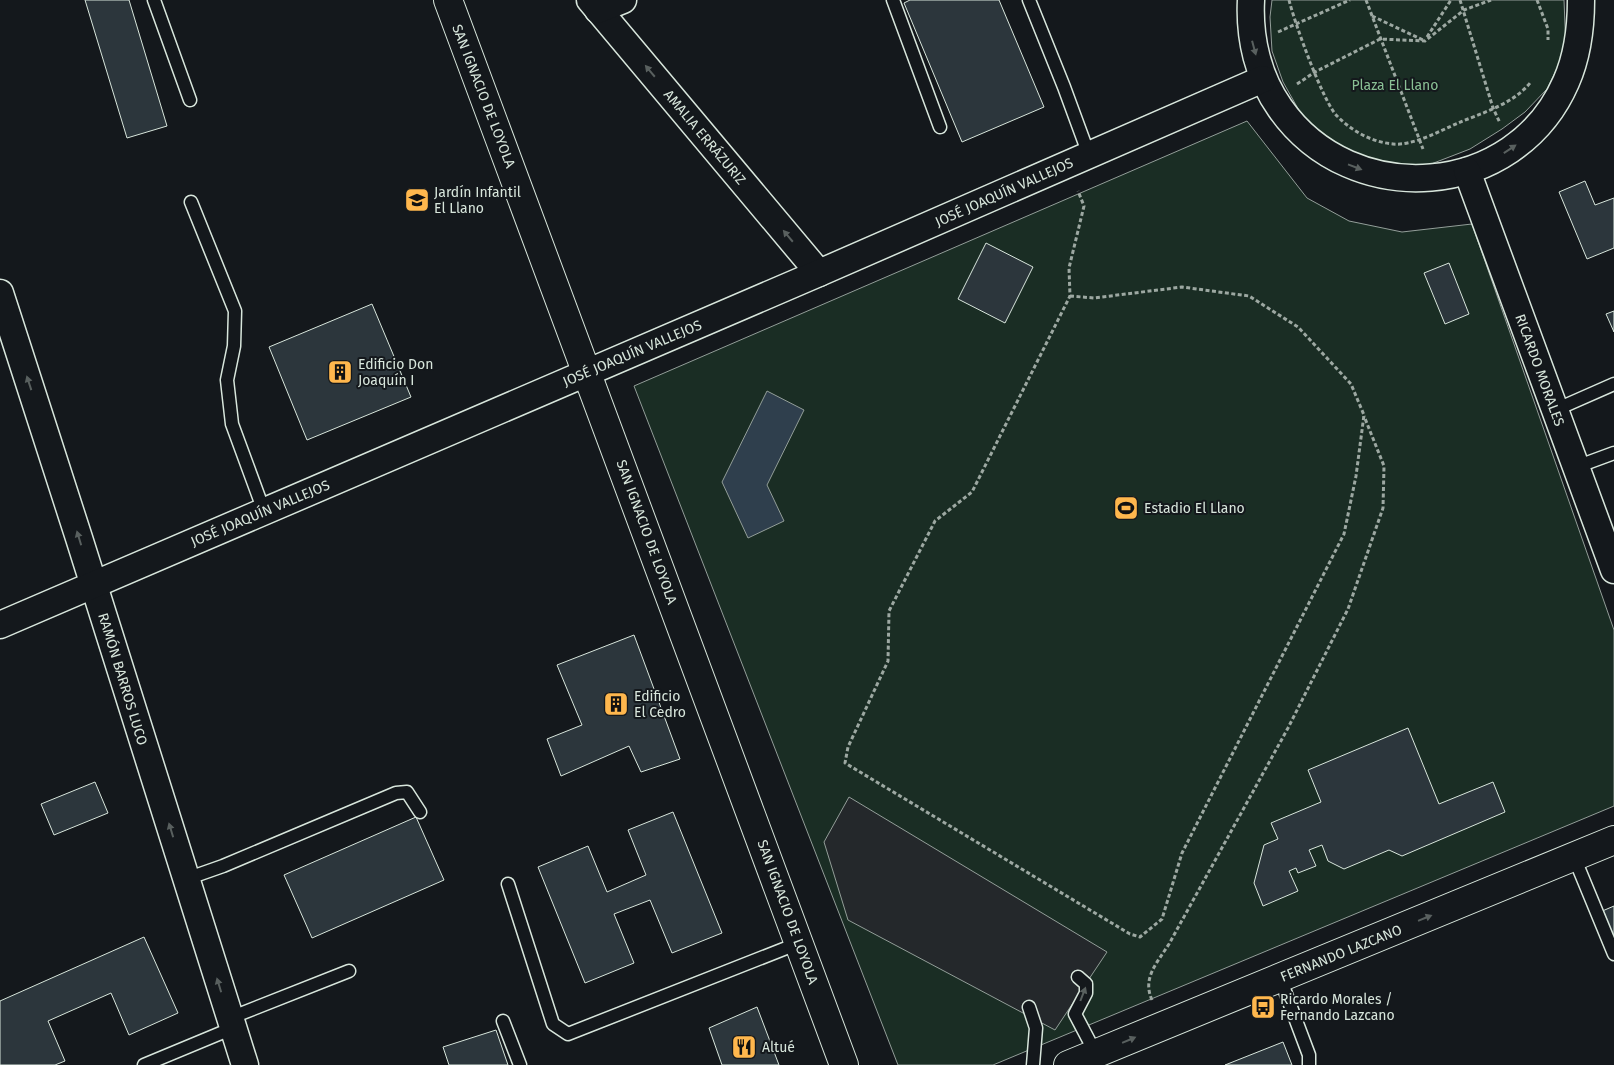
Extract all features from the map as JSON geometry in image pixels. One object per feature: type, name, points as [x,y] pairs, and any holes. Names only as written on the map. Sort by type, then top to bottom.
[{"type":"street","name":"SAN IGNACIO DE LOYOLA","points":[[448,0],[844,1065]]},
{"type":"street","points":[[594,5],[623,0]]},
{"type":"street","points":[[1251,0],[1252,42],[1268,89],[1289,121],[1308,140],[1345,163],[1379,175],[1405,179],[1431,178],[1466,171],[1490,161],[1511,148],[1538,124],[1556,102],[1574,62],[1581,20],[1580,0]]},
{"type":"street","name":"AMALIA ERRÁZURIZ","points":[[594,5],[818,273]]},
{"type":"street","name":"JOSÉ JOAQUÍN VALLEJOS","points":[[0,625],[588,373],[1078,160],[1268,89]]},
{"type":"street","name":"RICARDO MORALES","points":[[1466,171],[1614,570]]},
{"type":"street","name":"RAMÓN BARROS LUCO","points":[[0,293],[244,1065]]},
{"type":"street","name":"FERNANDO LAZCANO","points":[[1068,1065],[1614,840]]},
{"type":"lane","points":[[154,0],[190,100]]},
{"type":"lane","points":[[893,0],[940,127]]},
{"type":"lane","points":[[1029,0],[1064,87],[1078,160]]},
{"type":"lane","points":[[190,202],[235,311],[234,346],[227,380],[232,424],[264,512]]},
{"type":"lane","points":[[1555,410],[1614,384]]},
{"type":"lane","points":[[1576,468],[1614,452]]},
{"type":"lane","points":[[186,879],[223,866],[396,793],[407,792],[420,812]]},
{"type":"lane","points":[[1574,857],[1614,954]]},
{"type":"lane","points":[[508,884],[554,1024],[568,1034],[800,943]]},
{"type":"lane","points":[[144,1065],[231,1023],[349,971]]},
{"type":"lane","points":[[1078,977],[1086,984],[1086,992],[1075,1014],[1096,1054]]},
{"type":"lane","points":[[1280,978],[1308,1055],[1308,1065]]},
{"type":"lane","points":[[1029,1007],[1036,1028],[1033,1065]]},
{"type":"lane","points":[[503,1022],[520,1065]]},
{"type":"path","points":[[1288,0],[1315,72],[1335,114],[1361,136],[1394,145],[1420,139],[1493,108],[1510,99],[1533,80]]},
{"type":"path","points":[[1252,42],[1350,0]]},
{"type":"path","points":[[1366,0],[1420,139],[1431,178]]},
{"type":"path","points":[[1425,41],[1451,0]]},
{"type":"path","points":[[1460,0],[1493,108]]},
{"type":"path","points":[[1268,89],[1315,72],[1380,39],[1425,41],[1464,10],[1491,0]]},
{"type":"path","points":[[1537,0],[1548,29],[1549,48]]},
{"type":"path","points":[[1372,16],[1425,41]]},
{"type":"path","points":[[1078,160],[1084,206],[1069,268],[1070,296],[972,492],[935,521],[889,611],[888,661],[848,747],[845,763],[1130,934],[1140,938],[1162,918],[1182,853],[1344,534],[1356,476],[1364,415]]},
{"type":"path","points":[[1070,296],[1094,298],[1182,288],[1249,296],[1298,327],[1351,384],[1384,466],[1383,508],[1348,610],[1288,728],[1170,944],[1150,974],[1148,991],[1162,1026]]},
{"type":"green space","name":"Plaza El Llano","points":[[1272,0],[1564,0],[1566,50],[1547,89],[1525,112],[1470,149],[1413,171],[1367,166],[1305,121],[1283,82],[1272,51],[1270,17]]},
{"type":"green space","name":"Estadio El Llano","points":[[1247,121],[1307,198],[1349,221],[1402,232],[1472,224],[1614,630],[1614,806],[993,1065],[898,1065],[634,386]]},
{"type":"shaded area","points":[[849,797],[1107,952],[1055,1030],[848,920],[824,842]]},
{"type":"water","points":[[767,391],[804,410],[767,485],[784,521],[748,538],[722,482]]},
{"type":"building","points":[[85,0],[129,0],[167,126],[127,138]]},
{"type":"building","points":[[910,0],[999,0],[1044,107],[962,142],[904,3]]},
{"type":"building","points":[[1585,181],[1595,205],[1614,198],[1614,248],[1587,259],[1559,192]]},
{"type":"building","points":[[986,243],[1033,267],[1005,323],[958,299]]},
{"type":"building","points":[[1449,263],[1469,314],[1445,324],[1424,273]]},
{"type":"building","name":"Edificio Don Joaquín I","points":[[372,304],[411,397],[307,440],[269,347]]},
{"type":"building","points":[[1614,311],[1614,332],[1606,314]]},
{"type":"building","name":"Edificio El Cedro","points":[[634,635],[680,759],[641,772],[629,746],[561,776],[547,739],[582,725],[557,665]]},
{"type":"building","points":[[1408,728],[1439,804],[1493,782],[1505,812],[1402,856],[1389,850],[1344,869],[1328,861],[1322,845],[1309,850],[1316,866],[1298,873],[1296,868],[1289,871],[1298,891],[1263,906],[1254,883],[1264,845],[1278,839],[1271,823],[1321,802],[1308,770]]},
{"type":"building","points":[[95,782],[108,813],[54,835],[41,804]]},
{"type":"building","points":[[673,812],[722,933],[672,953],[650,900],[614,914],[634,963],[585,983],[538,867],[588,846],[607,892],[646,875],[628,830]]},
{"type":"building","points":[[416,817],[444,880],[312,938],[284,875]]},
{"type":"building","points":[[1614,906],[1614,949],[1600,912]]},
{"type":"building","points":[[144,937],[178,1013],[129,1035],[111,993],[48,1021],[65,1061],[55,1065],[0,1065],[0,1001]]},
{"type":"building","name":"Altué","points":[[757,1007],[779,1065],[722,1065],[709,1028]]},
{"type":"building","points":[[496,1030],[508,1065],[449,1065],[443,1047]]},
{"type":"building","points":[[1283,1042],[1292,1065],[1225,1065]]},
{"type":"place","name":"Jardín Infantil El Llano","points":[[417,200]]},
{"type":"place","name":"Edificio Don Joaquín I","points":[[340,372]]},
{"type":"place","name":"Estadio El Llano","points":[[1126,508]]},
{"type":"place","name":"Edificio El Cedro","points":[[616,704]]},
{"type":"place","name":"Ricardo Morales / Fernando Lazcano","points":[[1263,1007]]},
{"type":"place","name":"Altué","points":[[744,1047]]}]
